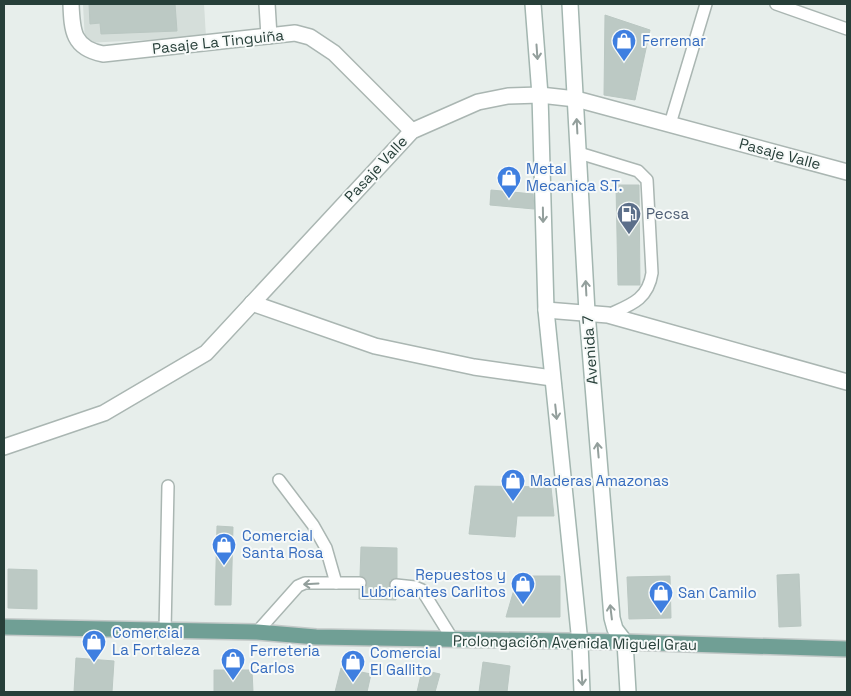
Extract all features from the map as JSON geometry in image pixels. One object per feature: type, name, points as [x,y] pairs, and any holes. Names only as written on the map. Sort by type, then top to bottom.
[{"type":"main road","name":"Prolongación Avenida Miguel Grau","points":[[4,627],[257,632],[316,637],[580,643],[625,642],[847,649]]},
{"type":"street","name":"Pasaje La Tinguiña","points":[[71,4],[72,25],[80,44],[90,51],[103,54],[295,33],[310,37],[323,44],[412,131]]},
{"type":"street","points":[[267,4],[269,36]]},
{"type":"street","points":[[534,4],[540,95],[546,310],[580,643],[582,692]]},
{"type":"street","name":"Avenida 7","points":[[570,4],[587,312],[612,618],[615,629],[625,642],[628,692]]},
{"type":"street","name":"Pasaje Valle","points":[[4,447],[112,408],[206,353],[412,131],[478,102],[508,96],[540,95],[576,99],[847,172]]},
{"type":"street","points":[[252,303],[375,346],[474,367],[552,378]]},
{"type":"street","points":[[546,310],[608,315],[847,382]]},
{"type":"lane","points":[[670,124],[706,4]]},
{"type":"lane","points":[[776,4],[847,29]]},
{"type":"lane","points":[[579,153],[638,171],[647,180],[652,273],[650,286],[643,296],[630,305],[608,315]]},
{"type":"lane","points":[[279,480],[313,525],[326,548],[336,583]]},
{"type":"lane","points":[[165,631],[168,486]]},
{"type":"lane","points":[[257,632],[298,586],[305,583],[360,583]]},
{"type":"lane","points":[[396,585],[415,587],[422,590],[453,640]]},
{"type":"shaded area","points":[[83,4],[204,4],[206,37],[85,43]]},
{"type":"building","points":[[89,4],[175,4],[177,31],[101,34],[100,23],[90,24]]},
{"type":"building","name":"Ferremar","points":[[605,15],[650,30],[635,100],[604,95]]},
{"type":"building","name":"Pecsa","points":[[616,185],[639,185],[640,285],[618,285]]},
{"type":"building","name":"Metal Mecanica S.T.","points":[[491,190],[533,194],[534,209],[490,205]]},
{"type":"building","name":"Maderas Amazonas","points":[[475,486],[551,487],[554,516],[517,516],[515,537],[469,534]]},
{"type":"building","name":"Comercial Santa Rosa","points":[[217,526],[233,527],[231,605],[215,605]]},
{"type":"building","points":[[361,547],[397,548],[397,578],[390,580],[389,585],[391,591],[396,593],[396,600],[359,599],[359,590],[364,589],[367,583],[366,579],[360,576]]},
{"type":"building","points":[[8,569],[37,570],[37,609],[8,608]]},
{"type":"building","points":[[799,574],[801,626],[779,627],[777,575]]},
{"type":"building","points":[[518,576],[560,576],[560,617],[506,617]]},
{"type":"building","points":[[670,576],[671,618],[629,619],[627,577]]},
{"type":"building","points":[[76,658],[114,661],[112,692],[74,692]]},
{"type":"building","points":[[483,662],[510,666],[507,692],[479,692]]},
{"type":"building","name":"Comercial El Gallito","points":[[341,668],[371,674],[367,692],[335,692]]},
{"type":"building","name":"Ferreteria Carlos","points":[[214,670],[252,670],[253,692],[214,692]]},
{"type":"building","points":[[422,670],[440,674],[435,692],[417,692]]},
{"type":"place","name":"Ferremar","points":[[624,62]]},
{"type":"place","name":"Metal Mecanica S.T.","points":[[509,199]]},
{"type":"place","name":"Pecsa","points":[[629,235]]},
{"type":"place","name":"Maderas Amazonas","points":[[513,502]]},
{"type":"place","name":"Comercial Santa Rosa","points":[[224,566]]},
{"type":"place","name":"Repuestos y Lubricantes Carlitos","points":[[523,605]]},
{"type":"place","name":"San Camilo","points":[[661,614]]},
{"type":"place","name":"Comercial La Fortaleza","points":[[94,663]]},
{"type":"place","name":"Ferreteria Carlos","points":[[233,681]]},
{"type":"place","name":"Comercial El Gallito","points":[[353,683]]}]
